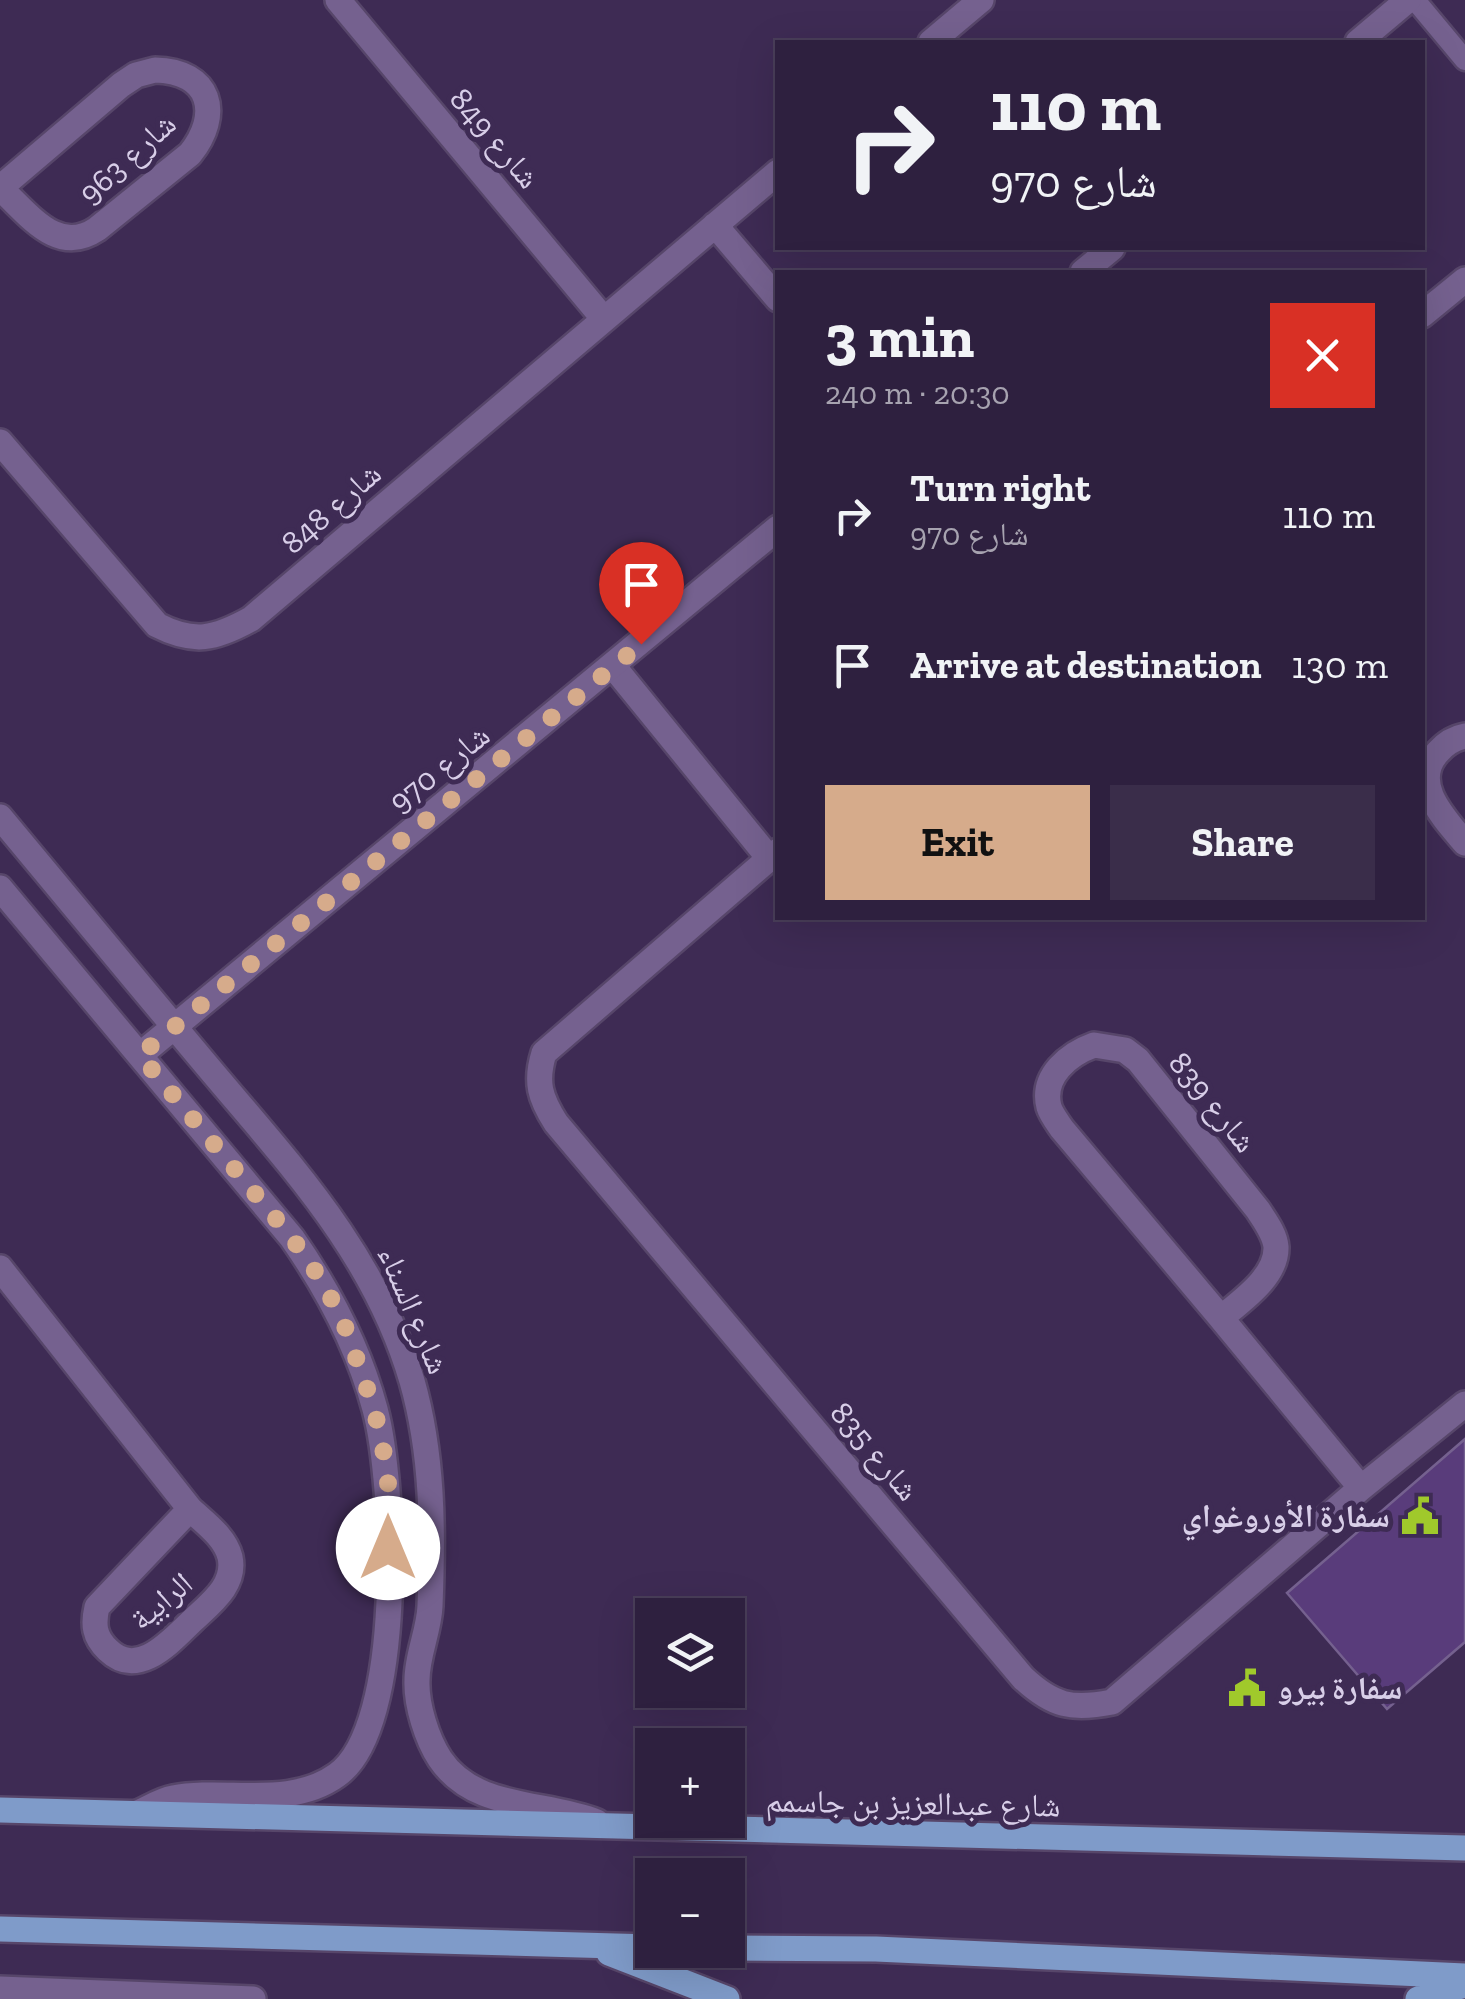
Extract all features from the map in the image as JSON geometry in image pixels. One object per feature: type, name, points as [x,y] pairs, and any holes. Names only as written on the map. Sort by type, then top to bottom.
[{"type":"main road","name":"شارع عبدالعزيز بن جاسمم","points":[[0,1810],[611,1829],[1465,1848]]},
{"type":"main road","points":[[0,1929],[635,1947]]},
{"type":"main road","points":[[590,1946],[727,1999]]},
{"type":"main road","points":[[745,1948],[876,1949],[1465,1976]]},
{"type":"main road","points":[[1418,1999],[1465,1985]]},
{"type":"street","name":"شارع 849","points":[[338,0],[603,318]]},
{"type":"street","points":[[933,40],[981,0]]},
{"type":"street","points":[[1361,40],[1412,0]]},
{"type":"street","name":"شارع 963","points":[[155,70],[173,71],[192,80],[208,101],[208,122],[190,154],[85,238],[64,240],[49,232],[0,188],[136,76],[155,70]]},
{"type":"street","name":"شارع 848","points":[[0,442],[156,625],[196,638],[224,634],[251,619],[775,175]]},
{"type":"street","points":[[715,225],[775,295]]},
{"type":"street","points":[[1084,270],[1110,250]]},
{"type":"street","points":[[1425,313],[1465,280]]},
{"type":"street","name":"شارع 970","points":[[140,1055],[775,531]]},
{"type":"street","name":"شارع 835","points":[[613,666],[773,854],[544,1053],[538,1074],[541,1100],[556,1123],[1041,1695],[1065,1705],[1088,1707],[1112,1702],[1465,1404]]},
{"type":"street","points":[[1465,736],[1443,747],[1432,758],[1426,776],[1440,813],[1465,843]]},
{"type":"street","name":"شارع السناء","points":[[0,817],[337,1226],[363,1263],[400,1342],[422,1418],[430,1464],[430,1611],[417,1680],[431,1740],[456,1779],[488,1796],[572,1814],[611,1829]]},
{"type":"street","points":[[0,888],[292,1238],[322,1281],[343,1321],[374,1408],[388,1472],[386,1611],[376,1710],[350,1765],[319,1786],[298,1792],[171,1798],[138,1812]]},
{"type":"street","name":"شارع 839","points":[[1221,1318],[1259,1284],[1271,1267],[1276,1248],[1270,1230],[1138,1060],[1110,1046],[1094,1045],[1074,1052],[1049,1084],[1049,1108],[1062,1129],[1361,1488]]},
{"type":"street","name":"الرابية","points":[[0,1268],[190,1509],[219,1536],[230,1555],[230,1576],[220,1594],[164,1648],[138,1660],[113,1655],[97,1636],[97,1607],[190,1509]]},
{"type":"street","points":[[386,1611],[430,1611]]},
{"type":"street","points":[[0,1990],[252,1999]]},
{"type":"lane","points":[[1412,0],[1465,60]]},
{"type":"building","name":"سفارة الأوروغواي","points":[[1465,1439],[1465,1642],[1387,1709],[1287,1593]]},
{"type":"place","name":"سفارة الأوروغواي","points":[[1420,1516]]},
{"type":"place","name":"سفارة بيرو","points":[[1247,1688]]},
{"type":"route","points":[[388,1548],[388,1472],[374,1408],[343,1321],[322,1281],[292,1238],[140,1055],[641,644]]}]
